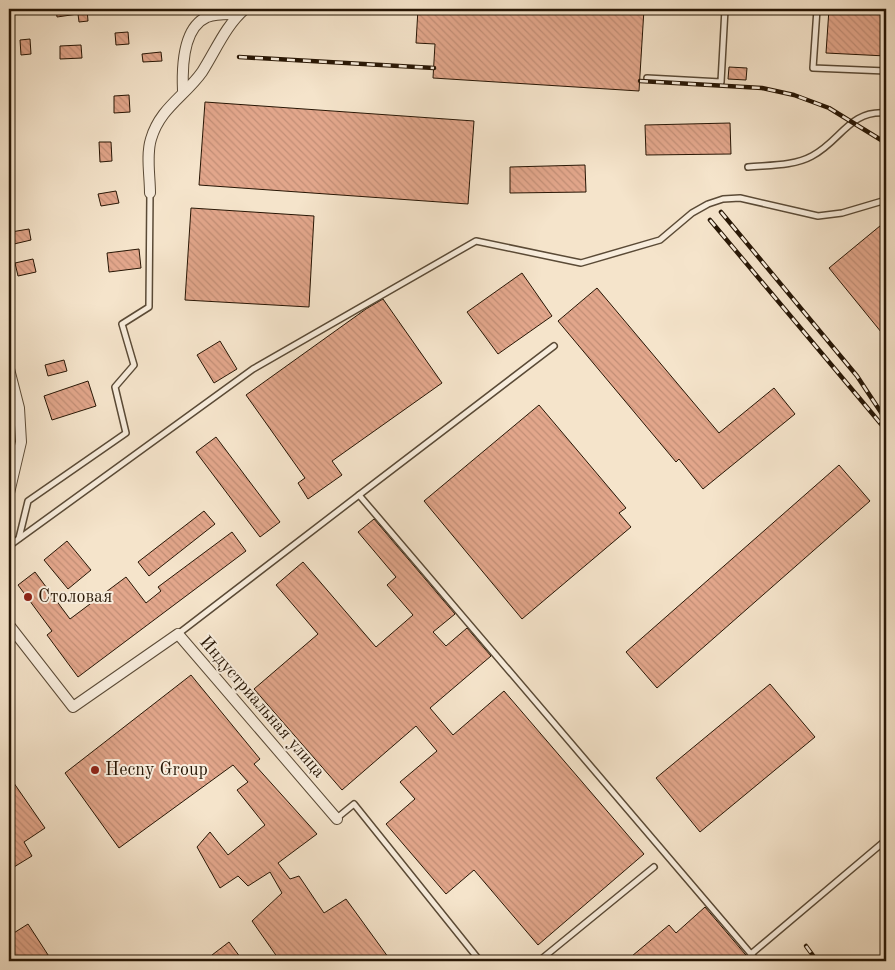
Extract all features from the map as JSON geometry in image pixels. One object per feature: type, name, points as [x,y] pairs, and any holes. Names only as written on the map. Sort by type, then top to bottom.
[{"type":"street","points":[[150,193],[151,139],[156,125],[166,110],[201,73],[242,11]]},
{"type":"street","points":[[184,91],[183,61],[191,33],[197,24],[206,18],[242,11]]},
{"type":"street","points":[[9,369],[19,408],[21,442],[9,493]]},
{"type":"street","name":"Индустриальная улица","points":[[9,625],[73,708],[178,634],[336,819]]},
{"type":"lane","points":[[647,78],[721,82],[725,9]]},
{"type":"lane","points":[[817,9],[813,68],[886,71]]},
{"type":"lane","points":[[748,167],[796,162],[813,156],[852,122],[874,112],[886,113]]},
{"type":"lane","points":[[19,539],[28,501],[126,434],[115,387],[134,364],[122,324],[148,307],[150,193]]},
{"type":"lane","points":[[9,546],[254,369],[476,242],[581,263],[660,240],[692,213],[708,204],[723,199],[740,198],[818,216],[842,213],[886,200]]},
{"type":"lane","points":[[178,634],[554,346]]},
{"type":"lane","points":[[359,495],[757,961]]},
{"type":"lane","points":[[336,819],[354,804],[480,961]]},
{"type":"lane","points":[[751,954],[886,840]]},
{"type":"lane","points":[[539,961],[654,868]]},
{"type":"building","points":[[56,9],[87,9],[88,21],[79,22],[78,14],[57,17]]},
{"type":"building","points":[[418,9],[644,9],[639,91],[433,78],[435,44],[416,43]]},
{"type":"building","points":[[829,9],[886,9],[886,56],[826,53]]},
{"type":"building","points":[[128,32],[129,44],[116,45],[115,33]]},
{"type":"building","points":[[30,39],[31,54],[21,55],[20,40]]},
{"type":"building","points":[[81,45],[82,58],[60,59],[60,46]]},
{"type":"building","points":[[161,52],[162,61],[143,62],[142,54]]},
{"type":"building","points":[[729,67],[747,68],[746,80],[728,79]]},
{"type":"building","points":[[129,95],[130,112],[114,113],[114,96]]},
{"type":"building","points":[[205,102],[474,121],[468,204],[199,185]]},
{"type":"building","points":[[730,123],[731,154],[646,155],[645,125]]},
{"type":"building","points":[[99,142],[111,142],[112,161],[100,162]]},
{"type":"building","points":[[585,165],[586,192],[510,193],[510,167]]},
{"type":"building","points":[[116,191],[119,203],[101,206],[98,194]]},
{"type":"building","points":[[191,208],[314,216],[309,307],[185,300]]},
{"type":"building","points":[[886,221],[886,338],[829,268]]},
{"type":"building","points":[[29,229],[31,240],[14,244],[11,232]]},
{"type":"building","points":[[139,249],[141,268],[109,272],[107,253]]},
{"type":"building","points":[[33,259],[36,272],[18,276],[15,263]]},
{"type":"building","points":[[522,273],[552,316],[498,354],[467,312]]},
{"type":"building","points":[[597,288],[719,433],[774,388],[795,414],[703,489],[679,459],[676,462],[558,321]]},
{"type":"building","points":[[383,299],[442,383],[332,461],[342,475],[308,499],[298,483],[305,478],[246,395],[366,309]]},
{"type":"building","points":[[220,341],[237,369],[214,383],[197,355]]},
{"type":"building","points":[[64,360],[67,371],[48,376],[45,365]]},
{"type":"building","points":[[88,381],[96,406],[52,420],[44,396]]},
{"type":"building","points":[[539,405],[626,508],[619,513],[631,527],[522,619],[424,501]]},
{"type":"building","points":[[216,437],[280,522],[260,537],[196,452]]},
{"type":"building","points":[[839,465],[870,501],[657,688],[626,652]]},
{"type":"building","points":[[204,511],[215,524],[149,576],[138,562]]},
{"type":"building","points":[[374,519],[455,614],[433,632],[446,646],[467,628],[491,656],[430,708],[453,735],[504,691],[644,854],[538,945],[474,870],[446,894],[386,824],[415,799],[400,782],[437,751],[416,726],[342,790],[254,689],[318,634],[276,585],[303,562],[376,647],[413,615],[387,585],[396,577],[358,532]]},
{"type":"building","points":[[232,532],[246,551],[78,677],[47,635],[52,631],[18,585],[35,572],[70,619],[126,577],[146,603],[161,591],[158,587]]},
{"type":"building","points":[[67,541],[91,570],[68,589],[44,560]]},
{"type":"building","points":[[191,675],[260,759],[254,764],[317,834],[278,863],[290,879],[299,876],[324,913],[346,899],[391,961],[280,961],[252,921],[282,893],[270,872],[248,886],[238,876],[220,888],[197,847],[210,832],[228,855],[265,825],[237,790],[248,782],[233,765],[119,848],[65,773]]},
{"type":"building","points":[[770,684],[815,737],[700,832],[656,778]]},
{"type":"building","points":[[9,776],[45,828],[24,842],[32,856],[9,870]]},
{"type":"building","points":[[705,907],[751,961],[626,961],[669,925],[676,933]]},
{"type":"building","points":[[28,924],[52,961],[9,961],[9,936]]},
{"type":"building","points":[[229,942],[243,961],[217,961],[212,955]]},
{"type":"railway","points":[[239,57],[434,68]]},
{"type":"railway","points":[[640,81],[762,88],[794,95],[829,108],[886,143]]},
{"type":"railway","points":[[721,212],[857,376],[886,420]]},
{"type":"railway","points":[[710,220],[886,430]]},
{"type":"railway","points":[[806,946],[817,961]]},
{"type":"place","name":"Столовая","points":[[28,597]]},
{"type":"place","name":"Hecny Group","points":[[95,770]]}]
